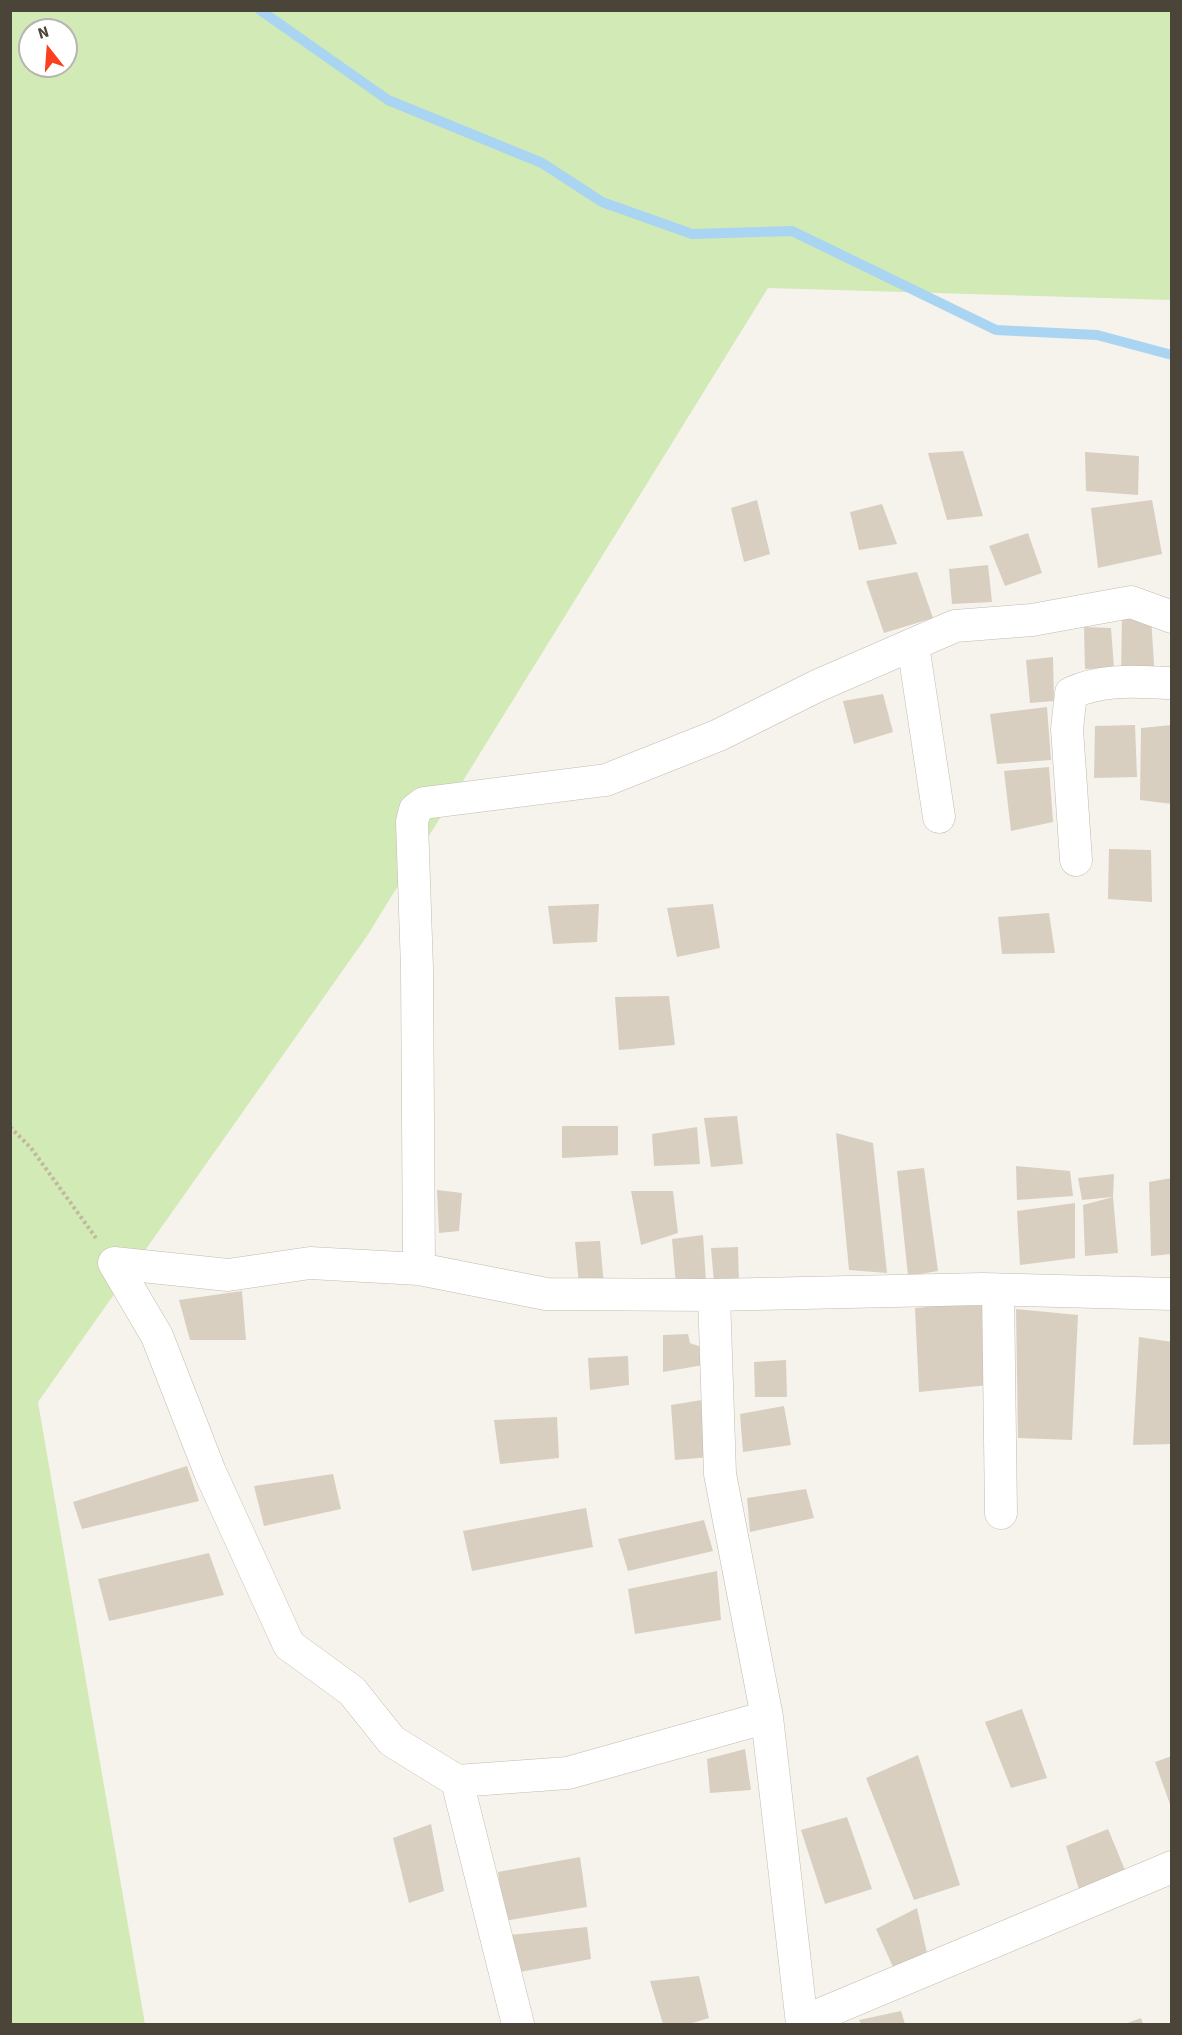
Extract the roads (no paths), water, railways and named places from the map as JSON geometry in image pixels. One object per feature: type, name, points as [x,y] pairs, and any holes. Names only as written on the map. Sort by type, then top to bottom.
[{"type":"street","points":[[419,1269],[416,1107],[417,969],[412,822],[415,810],[424,803],[606,780],[718,735],[817,686],[955,626],[1032,620],[1131,602],[1172,617]]},
{"type":"street","points":[[913,645],[939,817]]},
{"type":"street","points":[[1076,860],[1067,729],[1071,693],[1090,684],[1108,682],[1172,683]]},
{"type":"street","points":[[767,1717],[568,1773],[457,1781],[392,1741],[352,1691],[289,1645],[248,1560],[210,1472],[157,1336],[114,1263],[228,1275],[310,1263],[419,1269],[546,1294],[714,1295],[998,1290],[1172,1294]]},
{"type":"street","points":[[998,1290],[1001,1513]]},
{"type":"street","points":[[714,1295],[720,1474],[767,1717],[802,2023],[1172,1867]]},
{"type":"street","points":[[457,1781],[518,2025]]},
{"type":"waterway","points":[[260,10],[388,100],[542,163],[602,202],[692,234],[792,231],[996,330],[1097,335],[1172,355]]}]
